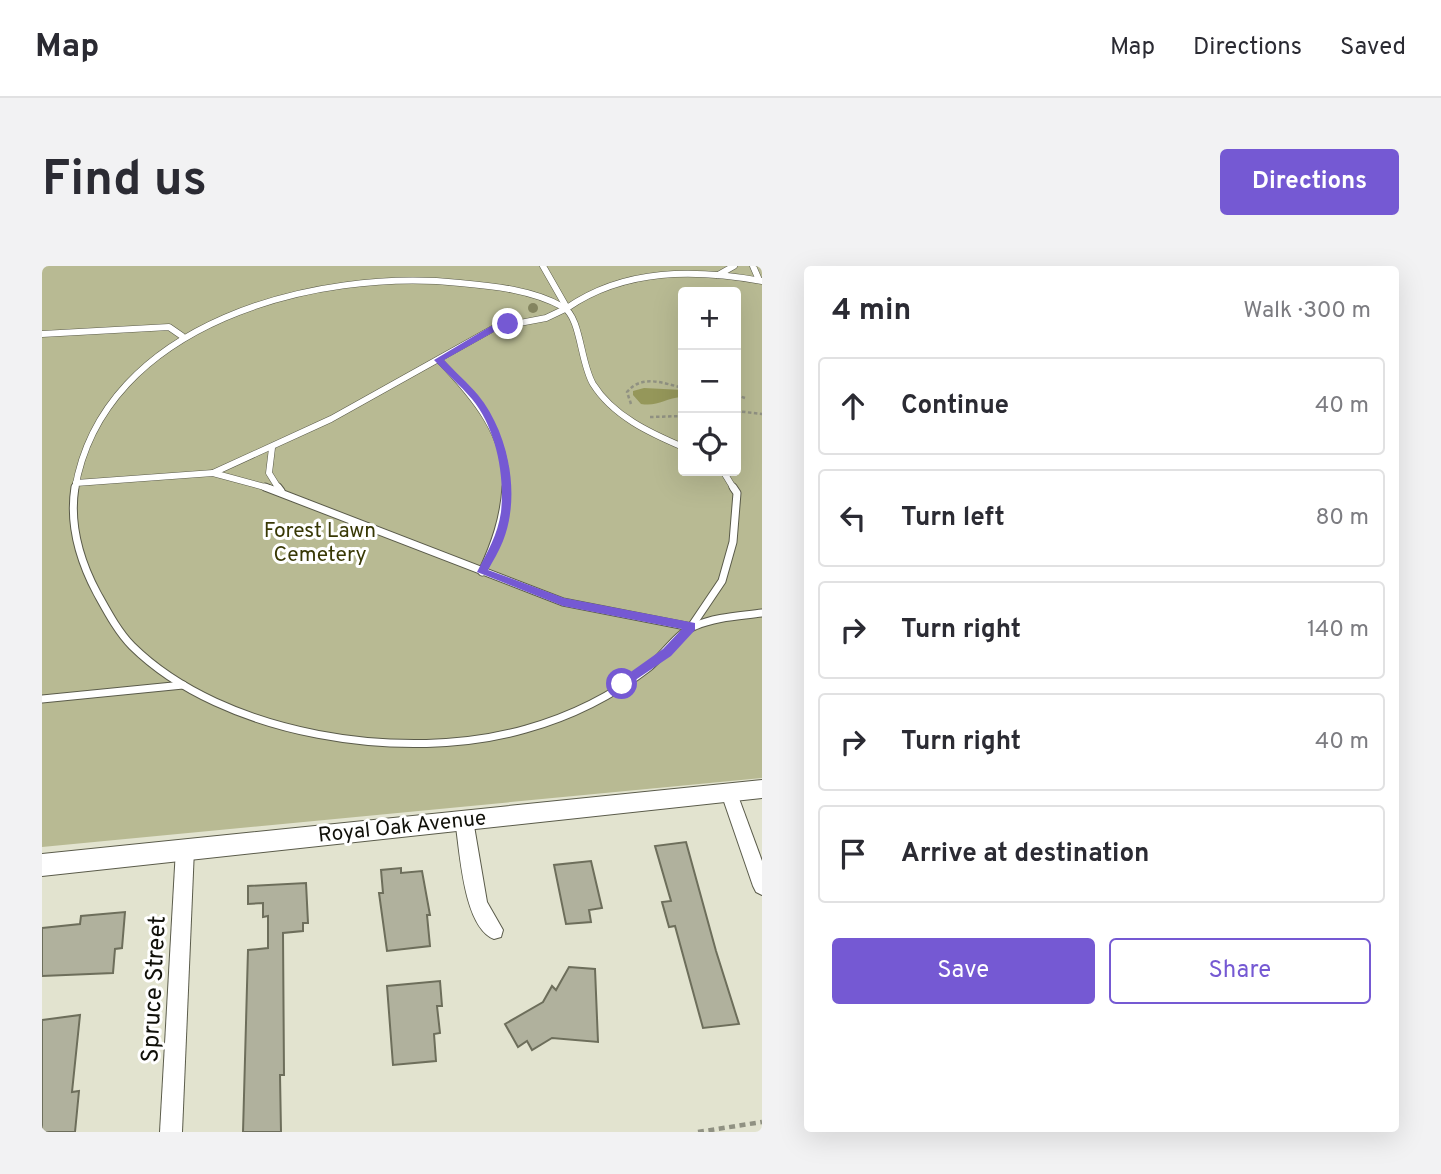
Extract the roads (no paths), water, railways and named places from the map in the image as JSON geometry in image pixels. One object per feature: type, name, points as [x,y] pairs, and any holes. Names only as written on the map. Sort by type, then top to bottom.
[{"type":"street","name":"Royal Oak Avenue","points":[[42,865],[762,789]]},
{"type":"street","points":[[729,793],[762,886]]},
{"type":"street","points":[[464,820],[478,905],[494,930]]},
{"type":"street","name":"Spruce Street","points":[[171,1132],[185,849]]},
{"type":"lane","points":[[543,266],[579,329],[580,349],[589,377],[598,393],[628,419],[678,444]]},
{"type":"lane","points":[[717,275],[734,266]]},
{"type":"lane","points":[[753,266],[761,280]]},
{"type":"lane","points":[[76,483],[213,472],[272,448],[494,328],[546,318],[594,290],[627,280],[695,273],[761,280]]},
{"type":"lane","points":[[567,308],[493,286],[457,280],[386,278],[303,290],[258,303],[182,336],[123,388],[101,418],[85,449],[76,483],[73,508],[86,573],[133,647],[183,685],[278,727],[324,736],[370,741],[475,740],[575,712],[667,653],[691,626],[722,581],[733,542],[737,493],[726,476]]},
{"type":"lane","points":[[42,334],[169,327],[182,336]]},
{"type":"lane","points":[[439,360],[488,416],[504,459],[506,512],[499,540],[482,572]]},
{"type":"lane","points":[[272,448],[268,473],[281,491]]},
{"type":"lane","points":[[213,472],[281,491],[563,602],[691,626],[762,613]]},
{"type":"lane","points":[[42,699],[183,685]]},
{"type":"park label","name":"Forest Lawn Cemetery","points":[[320,542]]}]
